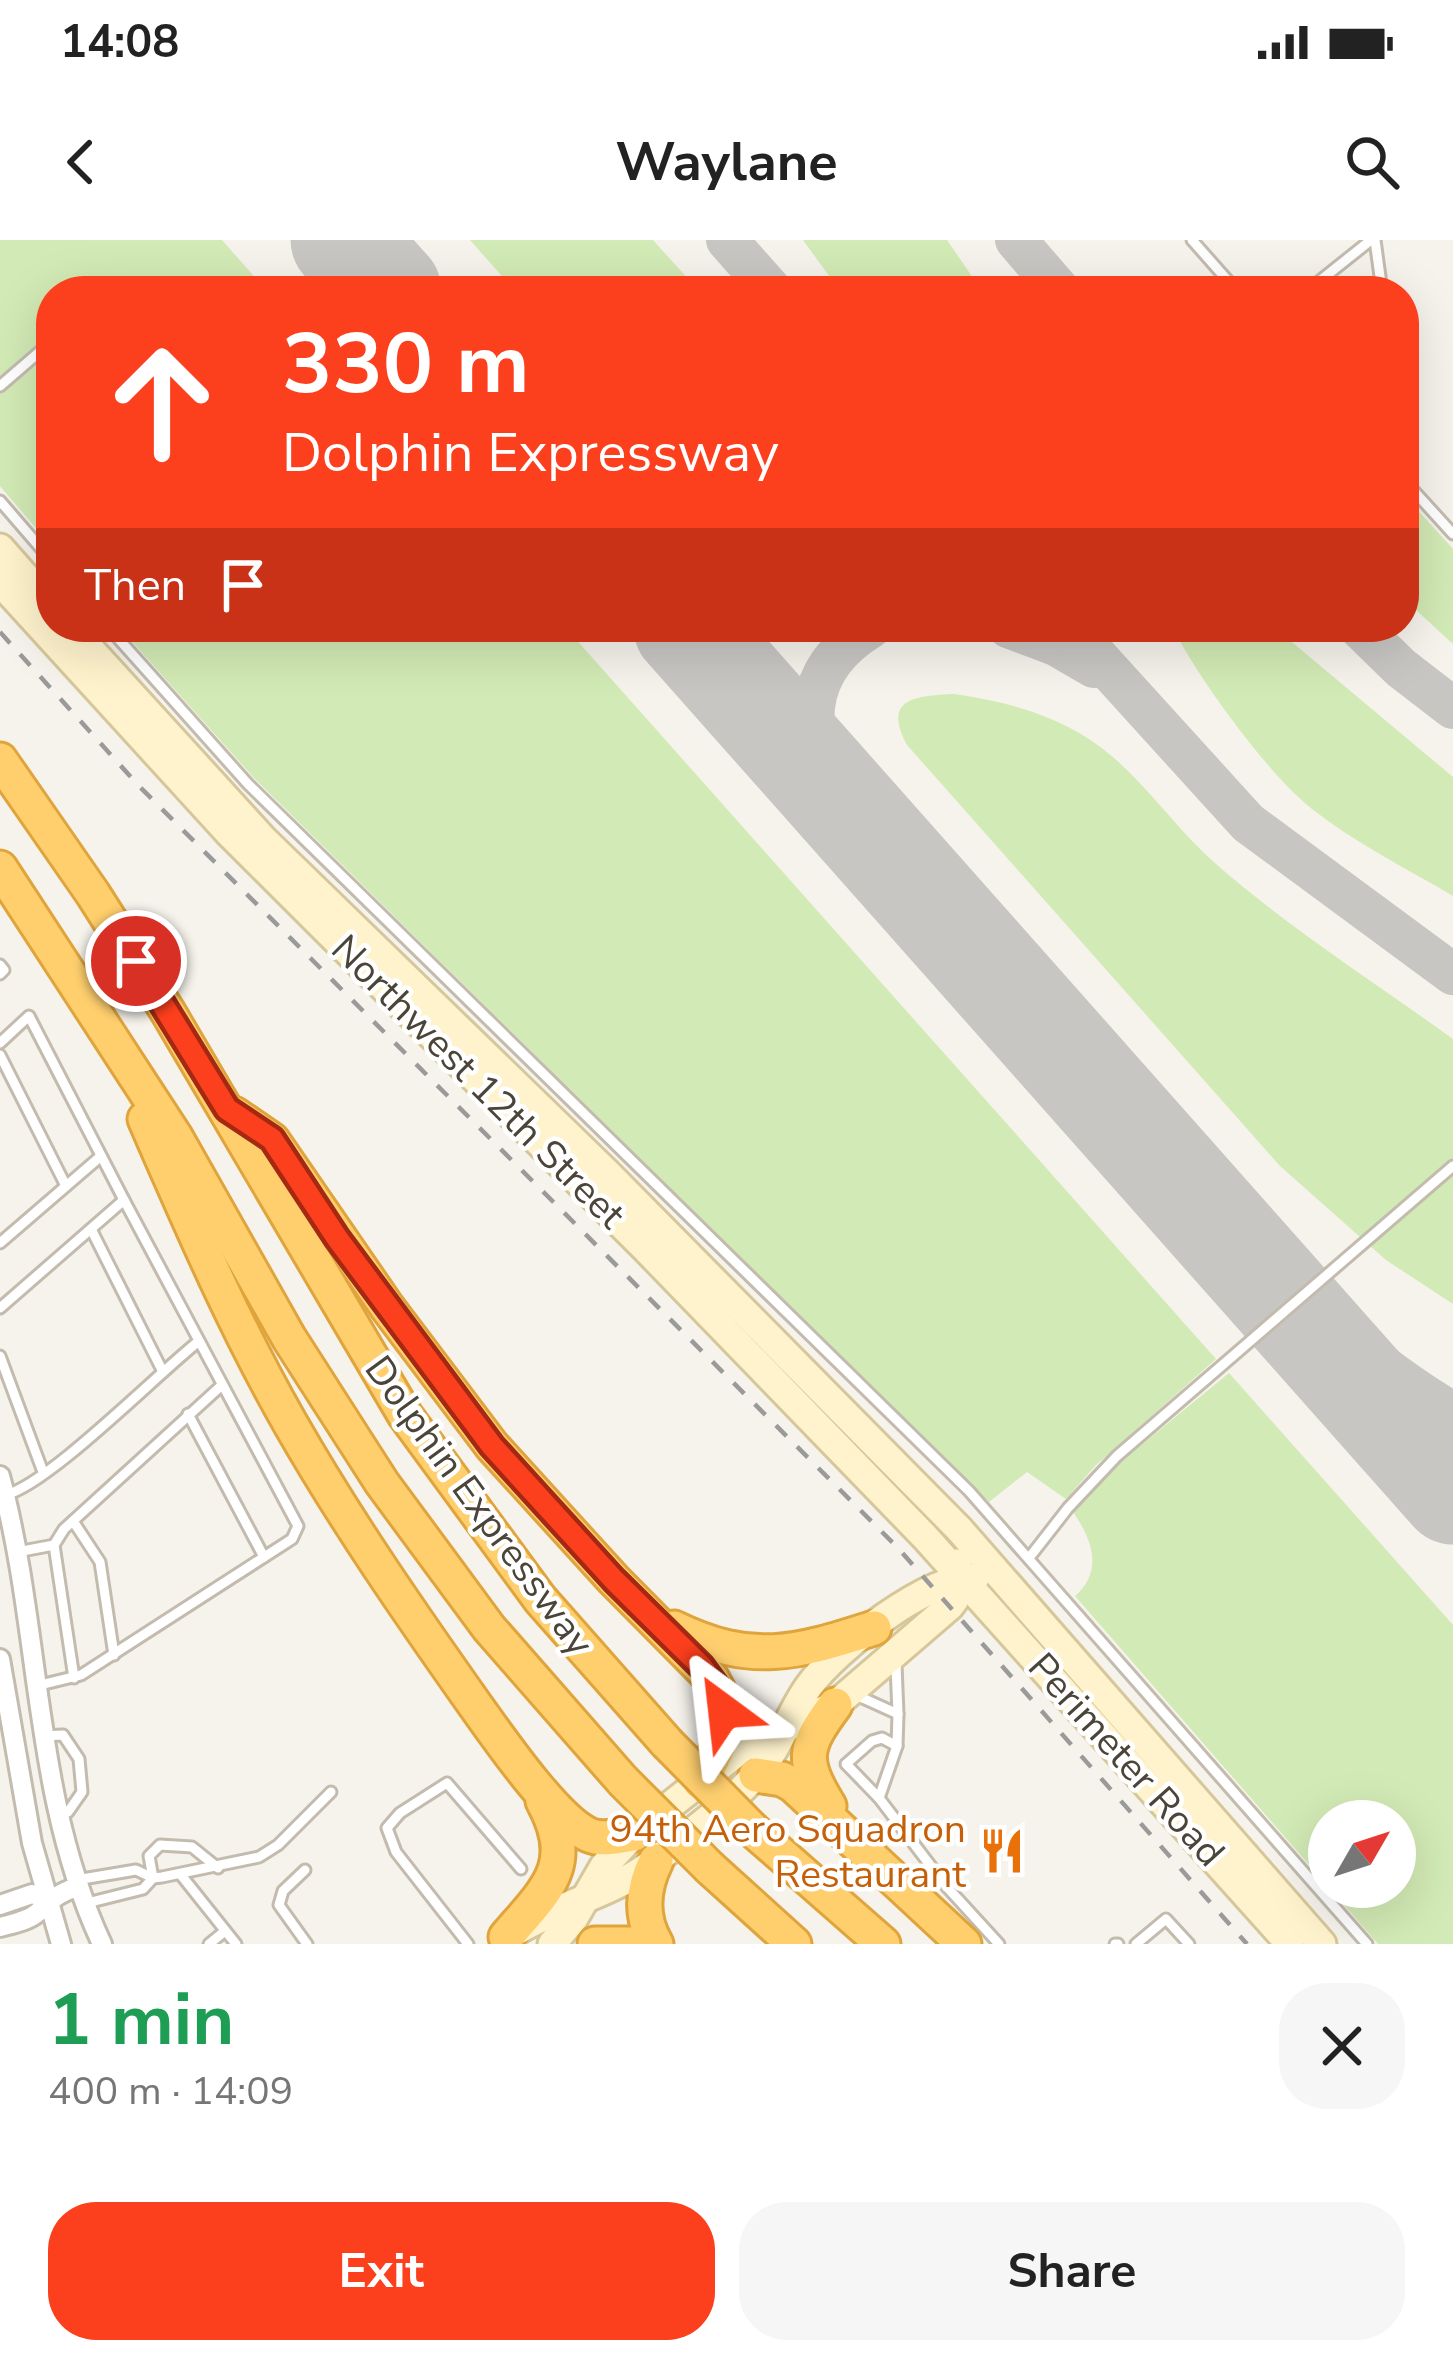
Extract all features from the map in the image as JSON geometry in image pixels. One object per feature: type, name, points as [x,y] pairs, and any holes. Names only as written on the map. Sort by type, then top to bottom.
[{"type":"highway","name":"Dolphin Expressway","points":[[0,760],[93,894],[227,1109],[339,1309],[449,1480],[540,1599],[667,1743],[753,1830],[883,1944]]},
{"type":"highway","name":"Dolphin Expressway","points":[[0,868],[176,1138],[290,1338],[382,1483],[489,1628],[623,1781],[794,1944]]},
{"type":"highway","points":[[103,1024],[215,1279],[288,1420],[386,1579],[534,1783],[555,1821],[558,1866],[546,1890],[502,1941]]},
{"type":"highway","points":[[227,1109],[272,1139],[337,1238],[492,1446],[702,1667],[722,1699],[723,1736],[700,1782]]},
{"type":"highway","points":[[650,1616],[712,1645],[758,1654],[885,1640]]},
{"type":"highway","points":[[839,1830],[815,1787],[807,1760],[815,1732],[843,1700]]},
{"type":"highway","points":[[756,1775],[793,1785],[964,1944]]},
{"type":"highway","points":[[534,1783],[590,1835],[634,1834]]},
{"type":"highway","points":[[656,1861],[646,1886],[644,1914],[656,1944]]},
{"type":"highway","points":[[595,1944],[634,1944]]},
{"type":"main road","points":[[0,548],[36,589]]},
{"type":"main road","name":"Northwest 12th Street","points":[[0,582],[36,621]]},
{"type":"main road","name":"Northwest 12th Street","points":[[55,642],[228,832],[645,1248],[961,1577]]},
{"type":"main road","name":"Northwest 12th Street","points":[[84,642],[264,840],[607,1173],[1013,1589]]},
{"type":"main road","points":[[502,1941],[549,1912],[623,1884],[656,1861],[756,1775],[815,1679],[959,1596],[961,1577],[941,1529],[867,1453],[840,1408]]},
{"type":"main road","points":[[552,1944],[587,1898],[604,1866],[634,1834],[744,1748],[843,1700],[929,1574],[925,1537]]},
{"type":"main road","points":[[919,1593],[961,1577],[1013,1589]]},
{"type":"main road","name":"Perimeter Road","points":[[961,1577],[1290,1944]]},
{"type":"main road","name":"Perimeter Road","points":[[1013,1589],[1322,1944]]},
{"type":"street","points":[[2,1489],[57,1817],[101,1944]]},
{"type":"street","points":[[0,1659],[13,1745],[61,1944]]},
{"type":"street","points":[[0,1905],[32,1894],[47,1899],[79,1890]]},
{"type":"street","points":[[0,1928],[38,1912],[47,1899]]},
{"type":"lane","points":[[1192,240],[1224,276]]},
{"type":"lane","points":[[1326,276],[1373,240],[1379,276]]},
{"type":"lane","points":[[0,386],[36,355]]},
{"type":"lane","points":[[1419,497],[1453,534]]},
{"type":"lane","points":[[0,501],[36,543]]},
{"type":"lane","points":[[121,642],[248,784],[904,1426],[1029,1558],[1367,1944]]},
{"type":"lane","points":[[0,1043],[29,1016],[298,1526],[292,1539],[114,1655],[74,1678],[34,1686]]},
{"type":"lane","points":[[0,1055],[67,1186]]},
{"type":"lane","points":[[0,1243],[101,1156]]},
{"type":"lane","points":[[1029,1558],[1117,1456],[1453,1166]]},
{"type":"lane","points":[[0,1308],[124,1200]]},
{"type":"lane","points":[[91,1229],[162,1370]]},
{"type":"lane","points":[[2,1489],[21,1490],[199,1341]]},
{"type":"lane","points":[[0,1356],[43,1472]]},
{"type":"lane","points":[[15,1552],[54,1545],[73,1521],[222,1385]]},
{"type":"lane","points":[[188,1414],[264,1557]]},
{"type":"lane","points":[[73,1521],[100,1562],[114,1655]]},
{"type":"lane","points":[[54,1545],[74,1678]]},
{"type":"lane","points":[[879,1798],[897,1746],[898,1714],[885,1640]]},
{"type":"lane","points":[[843,1700],[898,1714]]},
{"type":"lane","points":[[42,1736],[63,1736],[79,1759],[79,1802],[57,1817]]},
{"type":"lane","points":[[897,1746],[882,1738],[872,1741],[846,1764],[999,1944]]},
{"type":"lane","points":[[468,1944],[408,1869],[387,1828],[400,1813],[447,1783],[521,1869]]},
{"type":"lane","points":[[79,1890],[136,1870],[153,1878],[181,1875],[267,1852],[331,1792]]},
{"type":"lane","points":[[153,1878],[149,1856],[160,1845],[192,1847],[218,1868]]},
{"type":"lane","points":[[305,1870],[283,1891],[279,1905],[307,1944]]},
{"type":"lane","points":[[181,1875],[236,1944]]},
{"type":"lane","points":[[79,1890],[143,1889],[153,1878]]},
{"type":"lane","points":[[1136,1944],[1166,1919],[1189,1944]]},
{"type":"lane","points":[[209,1944],[225,1931]]},
{"type":"green space","points":[[0,240],[222,240],[254,276],[36,276],[36,350],[0,381]]},
{"type":"green space","points":[[470,240],[653,240],[685,276],[502,276]]},
{"type":"green space","points":[[803,240],[947,240],[972,276],[829,276]]},
{"type":"green space","points":[[36,363],[36,528],[0,486],[0,391]]},
{"type":"green space","points":[[1419,512],[1453,549],[1453,644],[1419,613]]},
{"type":"green space","points":[[132,642],[578,642],[1216,1359],[1095,1466],[1066,1499],[1027,1472],[989,1502],[254,778]]},
{"type":"green space","points":[[1181,642],[1292,642],[1453,777],[1453,896],[1312,809],[1235,724]]},
{"type":"green space","points":[[954,694],[1038,714],[1097,744],[1244,888],[1453,1039],[1453,1304],[1386,1260],[1280,1166],[907,745],[898,717],[906,703]]},
{"type":"green space","points":[[1229,1373],[1453,1625],[1453,1944],[1378,1944],[1347,1908],[1416,1908],[1416,1800],[1308,1800],[1308,1864],[1075,1596],[1090,1576],[1092,1555],[1073,1512],[1117,1465]]},
{"type":"taxiway","points":[[344,240],[379,276]]},
{"type":"taxiway","points":[[727,240],[759,276]]},
{"type":"taxiway","points":[[1016,240],[1047,276]]},
{"type":"taxiway","points":[[840,801],[819,752],[814,705],[830,663],[850,642]]},
{"type":"taxiway","points":[[1048,642],[1094,667]]},
{"type":"taxiway","points":[[1084,642],[1248,823],[1453,974]]},
{"type":"taxiway","points":[[1374,642],[1453,708]]},
{"type":"taxiway","points":[[1092,1084],[1309,1304],[1356,1345],[1453,1413]]},
{"type":"taxiway","points":[[1444,1481],[1453,1491]]},
{"type":"runway","points":[[343,240],[375,276]]},
{"type":"runway","points":[[699,642],[1453,1492]]},
{"type":"railway","points":[[0,632],[139,786],[897,1547],[1247,1944]]},
{"type":"place","name":"94th Aero Squadron Restaurant","points":[[1002,1851]]},
{"type":"route","points":[[136,961],[227,1109],[272,1139],[337,1238],[492,1446],[614,1580],[702,1667],[718,1689],[724,1711]]}]
